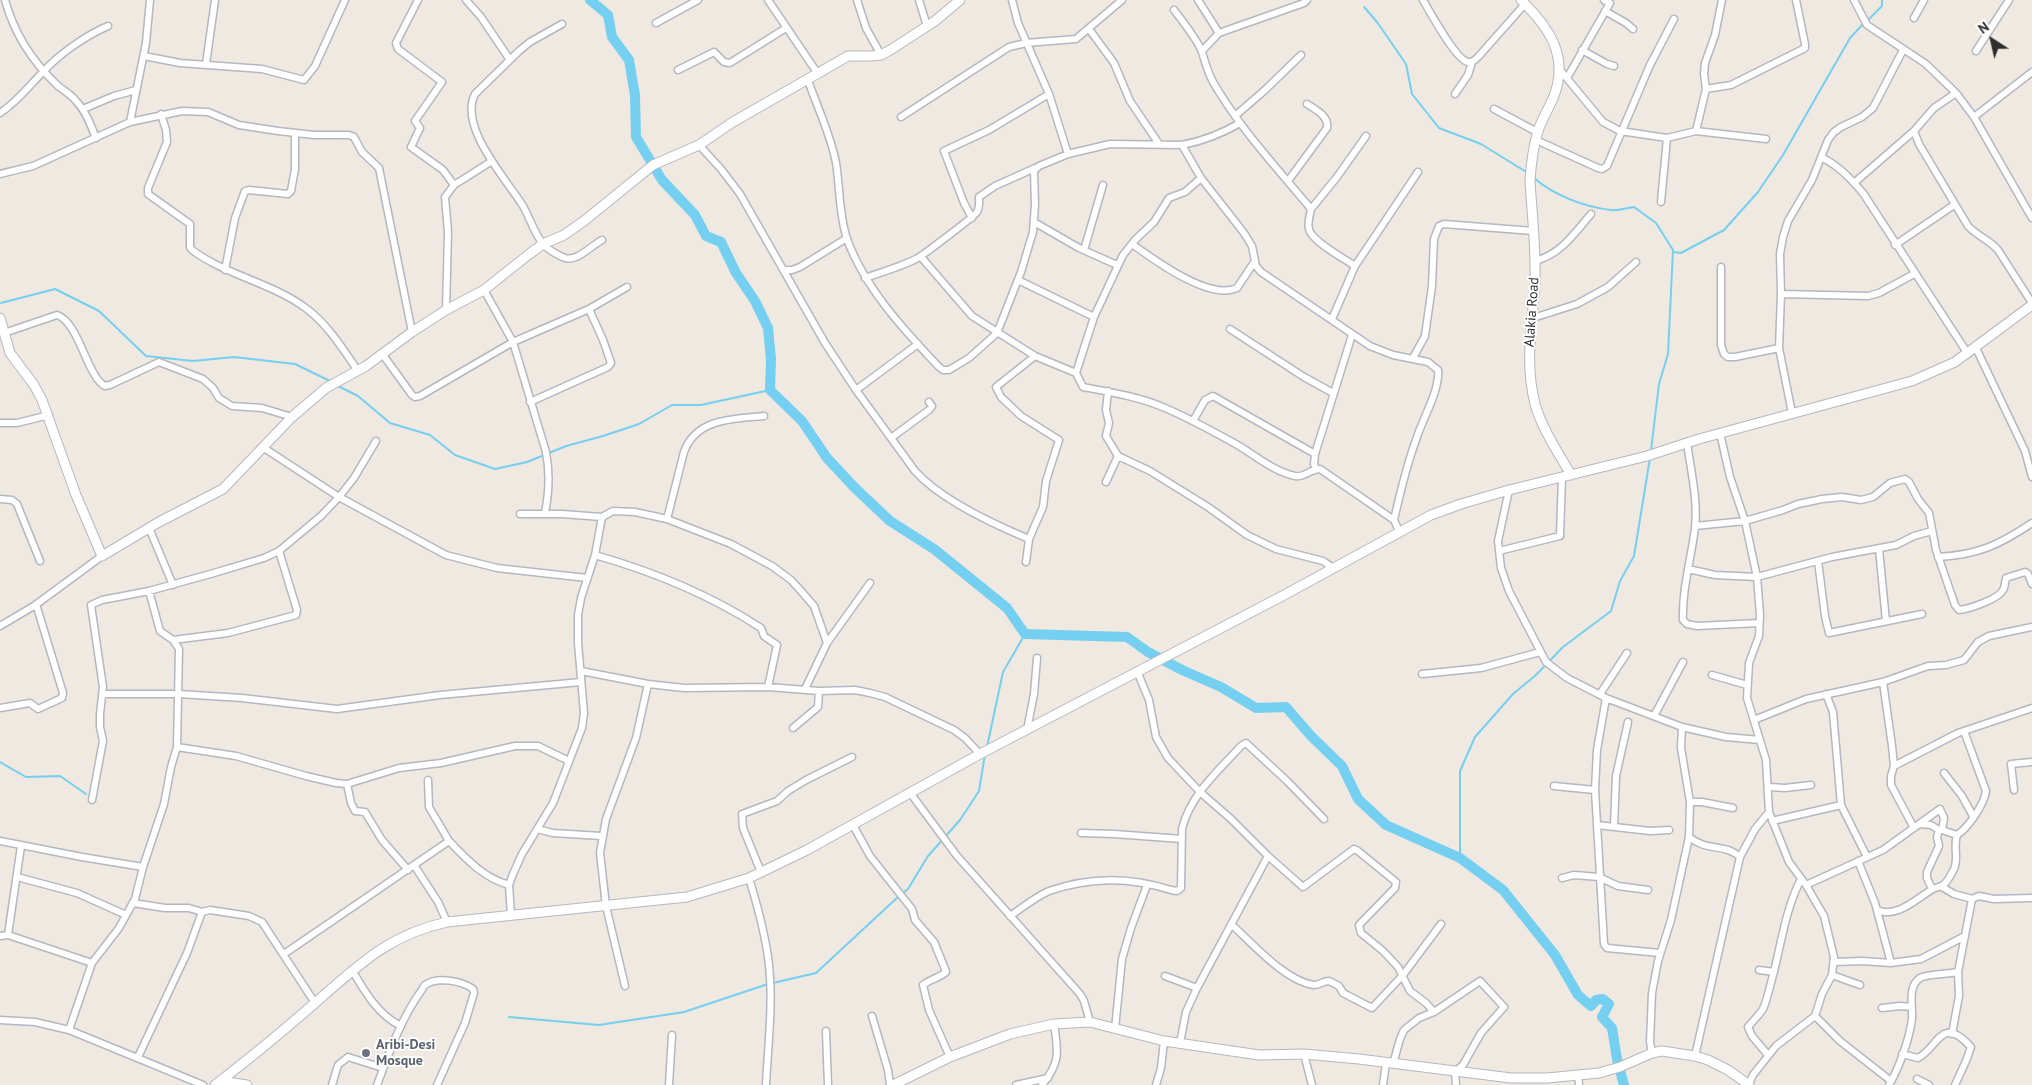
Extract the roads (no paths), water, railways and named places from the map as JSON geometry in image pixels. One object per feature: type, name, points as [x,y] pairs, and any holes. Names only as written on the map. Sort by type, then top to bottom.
[{"type":"street","points":[[5,0],[10,18],[21,43],[43,71],[76,100],[96,138]]},
{"type":"street","points":[[130,122],[144,56],[150,0]]},
{"type":"street","points":[[206,64],[215,0]]},
{"type":"street","points":[[144,56],[180,62],[262,69],[304,80],[315,66],[345,0]]},
{"type":"street","points":[[418,0],[396,43],[398,49],[442,82],[415,121],[420,129],[412,147],[443,170],[454,185]]},
{"type":"street","points":[[466,0],[481,17],[510,60]]},
{"type":"street","points":[[679,0],[683,7]]},
{"type":"street","points":[[656,23],[698,0]]},
{"type":"street","points":[[768,0],[818,74]]},
{"type":"street","points":[[857,0],[866,28],[881,55]]},
{"type":"street","points":[[919,0],[927,26]]},
{"type":"street","points":[[0,626],[36,604],[102,556],[149,528],[218,492],[264,448],[292,417],[328,386],[358,371],[446,310],[484,290],[544,244],[564,235],[578,225],[650,167],[699,146],[733,122],[848,56],[881,55],[927,26],[960,0]]},
{"type":"street","points":[[1012,0],[1018,23],[1049,94],[1068,154]]},
{"type":"street","points":[[901,116],[1009,47],[1026,43],[1073,40],[1089,29],[1122,0]]},
{"type":"street","points":[[1198,0],[1219,33]]},
{"type":"street","points":[[1202,51],[1219,33],[1304,3],[1307,0]]},
{"type":"street","points":[[1423,0],[1461,58],[1466,62],[1472,62]]},
{"type":"street","points":[[1696,131],[1706,89],[1705,62],[1716,35],[1722,0]]},
{"type":"street","points":[[1706,89],[1731,85],[1804,48],[1805,44],[1796,0]]},
{"type":"street","points":[[1854,0],[1867,26],[1926,64],[1956,93],[1974,118],[2032,218]]},
{"type":"street","points":[[1914,18],[1924,0]]},
{"type":"street","points":[[1976,50],[2009,0]]},
{"type":"street","points":[[1567,78],[1605,11],[1606,1]]},
{"type":"street","points":[[1455,94],[1468,75],[1472,62],[1523,2],[1548,31],[1554,42],[1560,70],[1603,122],[1620,131],[1667,138],[1696,131],[1766,139]]},
{"type":"street","points":[[1174,10],[1202,51],[1204,65],[1209,76],[1234,116],[1260,151],[1311,209]]},
{"type":"street","points":[[1605,11],[1633,29]]},
{"type":"street","points":[[1494,109],[1536,136],[1602,169],[1607,166],[1620,131],[1650,65],[1674,19]]},
{"type":"street","points":[[562,24],[530,42],[475,94],[471,101],[472,116],[477,132],[492,161],[522,206],[544,244],[563,257],[573,259],[602,240]]},
{"type":"street","points":[[0,113],[26,90],[43,71],[87,37],[108,26]]},
{"type":"street","points":[[678,70],[714,52],[724,62],[730,63],[786,28]]},
{"type":"street","points":[[1089,29],[1104,47],[1125,86],[1130,101],[1159,144]]},
{"type":"street","points":[[1582,50],[1614,66]]},
{"type":"street","points":[[1792,413],[1779,348],[1780,254],[1783,237],[1788,221],[1812,180],[1834,132],[1862,117],[1872,108],[1903,50]]},
{"type":"street","points":[[1234,116],[1265,90],[1301,55]]},
{"type":"street","name":"Alakia Road","points":[[1560,70],[1553,98],[1536,136],[1531,169],[1530,181],[1535,261],[1533,318],[1529,333],[1528,359],[1535,401],[1566,476]]},
{"type":"street","points":[[1974,118],[2032,72]]},
{"type":"street","points":[[808,80],[835,159],[843,225],[865,278],[918,344],[944,370],[949,370],[968,358],[997,333],[1030,244],[1034,222],[1035,168]]},
{"type":"street","points":[[82,109],[114,96],[136,90]]},
{"type":"street","points":[[1854,183],[1914,131],[1934,108],[1956,93]]},
{"type":"street","points":[[972,218],[964,203],[944,151],[989,130],[1049,94]]},
{"type":"street","points":[[1288,181],[1327,128],[1328,122],[1326,118],[1307,104]]},
{"type":"street","points":[[0,174],[33,166],[130,122],[182,111],[208,112],[239,125],[295,134],[349,135],[354,137],[362,152],[379,168],[412,332]]},
{"type":"street","points":[[162,114],[167,142],[148,188],[148,194],[190,224],[190,247],[192,250],[224,270],[282,294],[316,316],[336,339],[358,371]]},
{"type":"street","points":[[865,278],[921,257],[955,228],[972,218],[978,211],[979,196],[995,186],[1068,154],[1110,144],[1182,145],[1207,139],[1240,122]]},
{"type":"street","points":[[217,1083],[352,970],[390,943],[429,926],[447,922],[687,897],[749,878],[807,850],[984,752],[1333,568],[1399,531],[1443,510],[1510,490],[1650,455],[1720,433],[1912,381],[1955,362],[2032,304],[1998,250],[1994,245],[1975,233],[1954,205],[1919,144],[1914,131]]},
{"type":"street","points":[[224,270],[235,218],[245,192],[249,190],[288,194],[291,191],[295,169],[295,134]]},
{"type":"street","points":[[1355,266],[1318,240],[1308,227],[1311,209],[1337,177],[1366,136]]},
{"type":"street","points":[[1661,202],[1667,138]]},
{"type":"street","points":[[1182,145],[1202,178],[1244,232],[1252,246],[1256,266],[1277,284],[1370,346],[1393,355],[1413,358],[1435,366],[1438,375],[1398,498],[1394,520]]},
{"type":"street","points":[[699,146],[721,169],[740,194],[825,342],[856,390],[922,479],[973,512],[1029,539]]},
{"type":"street","points":[[1821,157],[1834,163],[1850,177],[1914,274],[1972,351],[2025,450],[2032,477]]},
{"type":"street","points":[[446,310],[448,232],[445,196],[454,185],[492,161]]},
{"type":"street","points":[[1332,319],[1355,266],[1418,172]]},
{"type":"street","points":[[1076,373],[1094,317],[1118,265],[1132,244],[1154,222],[1170,197],[1185,192],[1202,178]]},
{"type":"street","points":[[1084,250],[1103,185]]},
{"type":"street","points":[[1895,245],[1954,205]]},
{"type":"street","points":[[1535,261],[1557,252],[1591,214]]},
{"type":"street","points":[[1034,222],[1084,250],[1118,265]]},
{"type":"street","points":[[1413,358],[1425,336],[1432,286],[1434,239],[1439,226],[1444,224],[1533,232]]},
{"type":"street","points":[[784,270],[792,270],[806,264],[847,238]]},
{"type":"street","points":[[1132,244],[1166,268],[1213,288],[1223,290],[1237,288],[1255,261]]},
{"type":"street","points":[[921,257],[972,316],[1035,356],[1076,373],[1083,387],[1108,391],[1164,407],[1235,443],[1275,469],[1300,476],[1320,469],[1394,520],[1399,531]]},
{"type":"street","points":[[1533,318],[1577,304],[1608,287],[1636,262]]},
{"type":"street","points":[[1721,267],[1720,345],[1724,354],[1728,357],[1736,357],[1779,348]]},
{"type":"street","points":[[1781,294],[1868,296],[1879,293],[1914,274]]},
{"type":"street","points":[[1018,280],[1094,317]]},
{"type":"street","points":[[383,355],[407,390],[415,397],[420,396],[513,342],[589,309],[627,287]]},
{"type":"street","points":[[484,290],[513,342],[546,452],[549,466],[549,488],[545,513]]},
{"type":"street","points":[[530,402],[608,367],[611,363],[600,332],[589,309]]},
{"type":"street","points":[[4,334],[57,314],[62,316],[79,342],[97,378],[105,386],[159,362],[203,379],[213,388],[219,398],[232,406],[262,408],[292,417]]},
{"type":"street","points":[[0,318],[6,344],[14,361],[34,385],[49,415],[76,495],[102,556]]},
{"type":"street","points":[[1230,329],[1304,377],[1333,393]]},
{"type":"street","points":[[1316,469],[1314,454],[1352,335]]},
{"type":"street","points":[[856,390],[918,344]]},
{"type":"street","points":[[1026,562],[1029,539],[1043,507],[1046,481],[1059,440],[1021,416],[1001,397],[996,387],[1035,356]]},
{"type":"street","points":[[1108,391],[1106,410],[1109,422],[1106,436],[1118,456],[1150,471],[1264,545],[1323,560],[1333,568]]},
{"type":"street","points":[[1193,421],[1205,400],[1213,396],[1314,454]]},
{"type":"street","points":[[891,438],[929,410],[932,406],[929,402]]},
{"type":"street","points":[[0,423],[17,423],[49,415]]},
{"type":"street","points":[[667,519],[684,452],[694,435],[706,426],[722,420],[764,416]]},
{"type":"street","points":[[872,1016],[891,1085],[950,1057],[1010,1034],[1054,1024],[1090,1022],[1164,1041],[1259,1055],[1304,1054],[1539,1081],[1618,1068],[1652,1053],[1662,1051],[1695,1056],[1728,1070],[1749,1085],[1753,1075],[1776,1046],[1815,1016],[1822,994],[1832,975],[1834,962],[1824,916],[1806,885],[1789,862],[1770,812],[1766,760],[1748,705],[1749,664],[1759,636],[1757,577],[1745,521],[1730,477],[1720,433]]},
{"type":"street","points":[[92,800],[103,741],[100,714],[103,694],[91,605],[102,600],[173,585],[258,560],[279,551],[321,516],[340,497],[354,478],[376,441]]},
{"type":"street","points":[[1687,443],[1693,484],[1695,526],[1683,620],[1687,624],[1697,626],[1759,623]]},
{"type":"street","points":[[264,448],[340,497],[446,555],[497,568],[587,578]]},
{"type":"street","points":[[1106,482],[1118,456]]},
{"type":"street","points":[[1499,551],[1560,536],[1566,476]]},
{"type":"street","points":[[1695,526],[1745,521],[1798,504],[1822,499],[1842,497],[1860,500],[1873,497],[1890,483],[1905,479],[1909,482],[1918,499],[1929,513],[1938,557],[1955,605],[1959,610],[1973,607],[2000,594],[2004,590],[2006,578],[2010,576],[2025,572],[2028,574],[2032,584]]},
{"type":"street","points":[[1510,490],[1499,533],[1501,568],[1509,591],[1543,657],[1567,678],[1603,696],[1682,727],[1726,737],[1760,740]]},
{"type":"street","points":[[0,499],[12,500],[17,504],[40,561]]},
{"type":"street","points":[[520,514],[545,513],[602,517],[613,511],[635,512],[667,519],[742,549],[791,580],[814,606],[827,643]]},
{"type":"street","points":[[510,916],[509,885],[522,854],[553,803],[582,728],[584,713],[578,615],[595,555],[602,517]]},
{"type":"street","points":[[1938,557],[1963,556],[1988,548],[2032,523]]},
{"type":"street","points":[[149,528],[173,585]]},
{"type":"street","points":[[1688,569],[1715,575],[1757,577],[1818,561],[1896,545],[1914,536],[1932,531]]},
{"type":"street","points":[[1879,549],[1886,621]]},
{"type":"street","points":[[173,640],[228,634],[296,615],[297,610],[279,551]]},
{"type":"street","points":[[595,555],[637,567],[659,576],[761,628],[764,636],[777,646],[768,687]]},
{"type":"street","points":[[1818,561],[1829,633],[1922,614]]},
{"type":"street","points":[[805,689],[827,643],[870,583]]},
{"type":"street","points":[[69,1030],[92,963],[115,933],[133,903],[164,804],[177,747],[179,652],[173,640],[160,631],[149,591]]},
{"type":"street","points":[[0,708],[30,703],[38,709],[62,698],[63,693],[36,604]]},
{"type":"street","points":[[1754,720],[1806,699],[1883,682],[1928,666],[1964,660],[1978,642],[1989,636],[2032,627]]},
{"type":"street","points":[[1627,653],[1603,696],[1597,750],[1595,790],[1604,944],[1607,948],[1660,953]]},
{"type":"street","points":[[1422,674],[1481,668],[1543,657]]},
{"type":"street","points":[[1027,730],[1034,694],[1037,658]]},
{"type":"street","points":[[1654,716],[1683,662]]},
{"type":"street","points":[[581,671],[648,684],[684,688],[768,687],[819,691],[855,690],[885,697],[954,730],[984,752]]},
{"type":"street","points":[[1137,671],[1149,700],[1156,737],[1160,746],[1177,769],[1303,887],[1354,850],[1358,851],[1396,882],[1395,888],[1359,925],[1359,929],[1366,938],[1383,951],[1403,975],[1410,991],[1426,1003],[1434,1012]]},
{"type":"street","points":[[1712,676],[1747,685]]},
{"type":"street","points":[[103,694],[179,694],[242,698],[337,710],[440,696],[581,682]]},
{"type":"street","points":[[1883,682],[1894,766],[1891,786],[1917,826]]},
{"type":"street","points":[[625,986],[606,906],[601,864],[601,836],[636,738],[648,684]]},
{"type":"street","points":[[793,728],[818,707],[820,701],[819,691]]},
{"type":"street","points":[[1826,694],[1833,712],[1841,805],[1867,857]]},
{"type":"street","points":[[1894,766],[1964,731],[2032,708]]},
{"type":"street","points":[[1614,826],[1616,776],[1628,722]]},
{"type":"street","points":[[1652,1053],[1650,1042],[1652,992],[1660,953],[1671,920],[1689,837],[1690,802],[1681,748],[1682,727]]},
{"type":"street","points":[[1957,835],[1971,823],[1973,816],[1985,797],[1986,791],[1964,731]]},
{"type":"street","points":[[1010,916],[1049,892],[1075,884],[1116,880],[1177,891],[1181,888],[1184,819],[1200,792],[1246,743],[1281,775],[1324,819]]},
{"type":"street","points":[[177,747],[236,756],[306,776],[347,784],[399,768],[451,761],[515,746],[538,746],[569,761]]},
{"type":"street","points":[[761,872],[743,828],[742,814],[777,801],[788,791],[806,780],[852,757]]},
{"type":"street","points":[[2014,790],[2011,764],[2032,762]]},
{"type":"street","points":[[1944,774],[1962,796],[1973,816]]},
{"type":"street","points":[[428,780],[429,807],[449,841],[484,875],[509,885]]},
{"type":"street","points":[[347,784],[354,811],[364,812],[382,840],[408,870]]},
{"type":"street","points":[[1769,787],[1786,788],[1811,785]]},
{"type":"street","points":[[1554,786],[1595,790]]},
{"type":"street","points":[[911,794],[947,844],[1080,994],[1090,1022]]},
{"type":"street","points":[[1690,802],[1702,802],[1733,808]]},
{"type":"street","points":[[1772,821],[1841,805]]},
{"type":"street","points":[[1806,885],[1883,850],[1940,809],[1944,818],[1942,830],[1957,835]]},
{"type":"street","points":[[1695,1056],[1740,857],[1755,829],[1770,812]]},
{"type":"street","points":[[853,825],[870,856],[912,909],[915,920],[934,942],[946,972],[923,985],[929,1010],[950,1057]]},
{"type":"street","points":[[1597,825],[1650,831],[1669,830]]},
{"type":"street","points":[[1917,826],[1931,825],[1939,830],[1937,837],[1939,846],[1927,872],[1927,878],[1932,889]]},
{"type":"street","points":[[537,829],[553,833],[601,836]]},
{"type":"street","points":[[1080,833],[1123,834],[1182,840]]},
{"type":"street","points":[[1877,910],[1883,913],[1892,912],[1910,904],[1932,889],[1942,887],[1949,878],[1957,860],[1957,835]]},
{"type":"street","points":[[1689,837],[1697,844],[1730,850],[1740,857]]},
{"type":"street","points":[[0,841],[143,867]]},
{"type":"street","points":[[284,954],[449,841]]},
{"type":"street","points":[[8,935],[21,846]]},
{"type":"street","points":[[1180,1043],[1186,1012],[1197,988],[1268,856]]},
{"type":"street","points":[[1858,861],[1877,910],[1891,964]]},
{"type":"street","points":[[414,865],[438,902],[447,922]]},
{"type":"street","points":[[1562,878],[1574,875],[1600,877],[1618,886],[1648,890]]},
{"type":"street","points":[[17,876],[70,891],[126,915]]},
{"type":"street","points":[[749,878],[759,912],[768,958],[770,1017],[766,1085]]},
{"type":"street","points":[[1768,1055],[1752,1036],[1748,1027],[1762,1010],[1779,959],[1782,938],[1796,888],[1801,879]]},
{"type":"street","points":[[1115,1029],[1122,959],[1147,885]]},
{"type":"street","points":[[1942,887],[1954,894],[1972,899],[1979,896],[1994,899],[2032,898]]},
{"type":"street","points":[[1952,1034],[1958,1002],[1958,972],[1972,899]]},
{"type":"street","points":[[133,903],[165,908],[189,908],[202,912],[210,910],[257,919],[262,922],[284,954],[314,1003]]},
{"type":"street","points":[[138,1057],[187,953],[202,912]]},
{"type":"street","points":[[1231,924],[1277,966],[1294,977],[1318,985],[1329,981],[1339,986],[1343,993],[1372,1008],[1403,975],[1441,924]]},
{"type":"street","points":[[0,936],[8,935],[92,963]]},
{"type":"street","points":[[1834,962],[1904,963],[1930,956],[1965,936]]},
{"type":"street","points":[[352,970],[381,1013],[392,1022],[401,1026]]},
{"type":"street","points":[[1759,970],[1774,972]]},
{"type":"street","points":[[1815,1016],[1840,1042],[1890,1083],[1902,1054],[1912,1019],[1912,994],[1919,978],[1958,972]]},
{"type":"street","points":[[1832,975],[1860,985]]},
{"type":"street","points":[[1165,976],[1197,988]]},
{"type":"street","points":[[377,1085],[401,1026],[424,985],[433,982],[452,981],[473,989],[473,999],[465,1023],[437,1085]]},
{"type":"street","points":[[1383,1085],[1404,1030],[1419,1018],[1434,1012],[1480,981],[1504,1007],[1481,1033],[1463,1065],[1455,1072]]},
{"type":"street","points":[[1882,1008],[1912,1007]]},
{"type":"street","points":[[0,1020],[47,1024],[69,1030],[203,1085]]},
{"type":"street","points":[[1042,1085],[1053,1070],[1058,1053],[1054,1024]]},
{"type":"street","points":[[826,1031],[828,1085]]},
{"type":"street","points":[[1902,1054],[1918,1058],[1941,1034],[1952,1034],[1960,1037],[1971,1047],[1955,1085]]},
{"type":"street","points":[[669,1085],[672,1035]]},
{"type":"street","points":[[1156,1085],[1161,1068],[1164,1041]]},
{"type":"street","points":[[1304,1054],[1312,1085]]},
{"type":"street","points":[[332,1085],[338,1064],[348,1058],[383,1068]]},
{"type":"street","points":[[1455,1072],[1456,1085]]},
{"type":"street","points":[[1578,1075],[1579,1085]]},
{"type":"street","points":[[1016,1085],[1048,1078]]},
{"type":"street","points":[[1917,1079],[1929,1085]]},
{"type":"street","points":[[217,1083],[247,1085]]},
{"type":"waterway","points":[[590,0],[608,15],[612,37],[629,60],[635,95],[636,137],[662,180],[695,215],[706,236],[721,242],[736,273],[755,301],[768,328],[771,359],[770,390],[802,421],[827,458],[855,488],[890,521],[934,549],[1007,608],[1025,634],[1127,637],[1148,652],[1182,670],[1221,687],[1256,708],[1286,707],[1311,736],[1342,766],[1358,799],[1386,825],[1460,858],[1503,890],[1555,955],[1578,995],[1591,1006],[1596,1000],[1603,999],[1609,1004],[1602,1017],[1612,1028],[1624,1085]]},
{"type":"waterway","points":[[1867,21],[1882,6],[1882,0]]},
{"type":"waterway","points":[[1364,7],[1377,22],[1406,64],[1412,94],[1439,128],[1481,144],[1528,173]]},
{"type":"waterway","points":[[1673,252],[1681,253],[1724,230],[1758,192],[1783,155],[1850,38],[1863,24]]},
{"type":"waterway","points":[[1533,177],[1559,195],[1590,206],[1614,210],[1634,207],[1656,223],[1673,250],[1668,354],[1659,384],[1651,450]]},
{"type":"waterway","points":[[1,303],[55,289],[99,311],[146,356],[193,361],[234,357],[295,364],[332,382]]},
{"type":"waterway","points":[[338,386],[358,396],[390,423],[430,435],[455,455],[495,469],[527,462],[566,446],[639,424],[672,405],[701,405],[770,390]]},
{"type":"waterway","points":[[1460,858],[1460,771],[1475,737],[1513,694],[1536,675],[1563,647],[1611,611],[1620,581],[1634,556],[1650,458]]},
{"type":"waterway","points":[[987,747],[1003,672],[1025,634]]},
{"type":"waterway","points":[[903,893],[908,889],[928,856],[960,820],[979,791],[985,754]]},
{"type":"waterway","points":[[0,762],[26,777],[60,776],[86,794]]},
{"type":"waterway","points":[[773,983],[816,973],[899,896]]},
{"type":"waterway","points":[[509,1017],[599,1025],[684,1012],[768,984]]},
{"type":"place","name":"Aribi-Desi Mosque","points":[[366,1053]]}]
